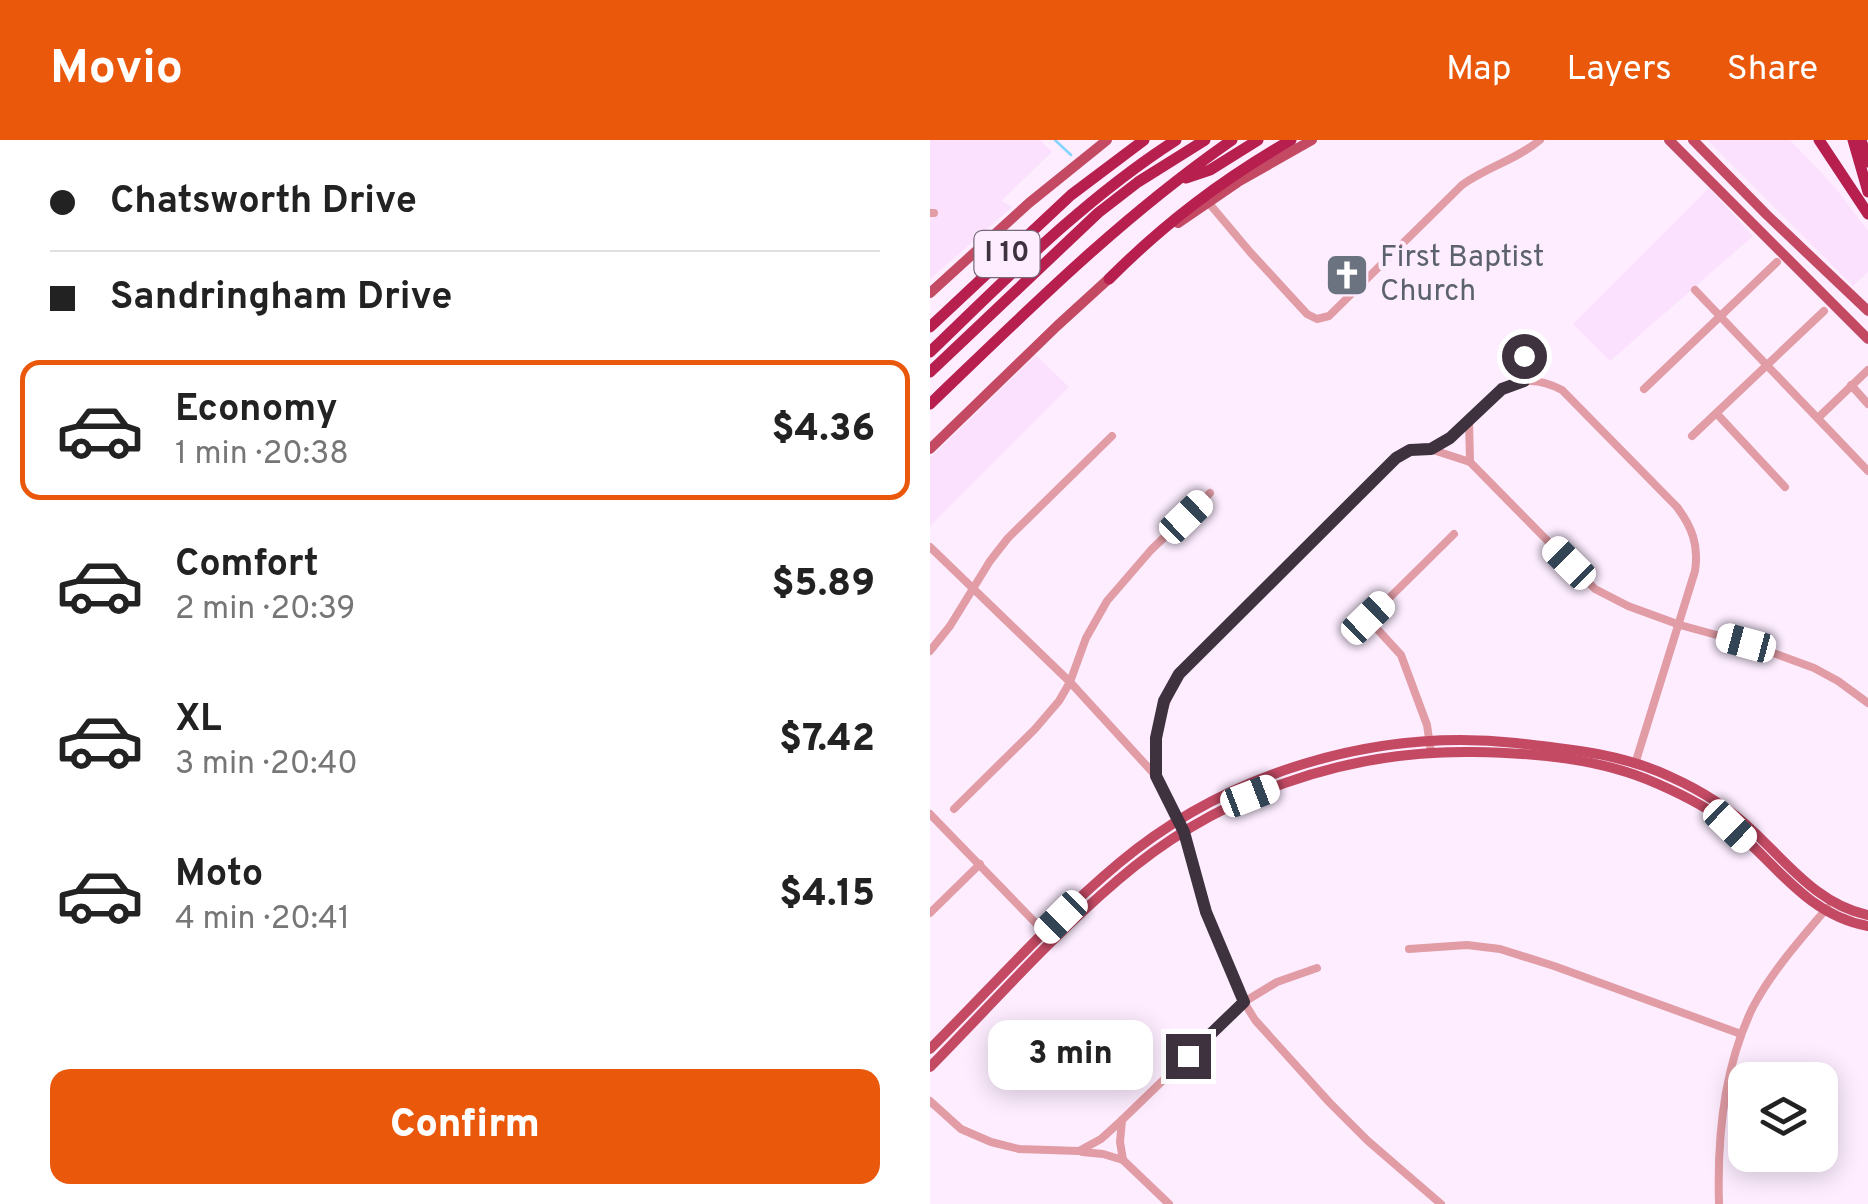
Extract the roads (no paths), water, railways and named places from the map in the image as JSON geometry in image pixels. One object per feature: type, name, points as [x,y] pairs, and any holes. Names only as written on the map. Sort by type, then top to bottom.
[{"type":"highway","name":"I 10","points":[[930,327],[1063,202],[1144,140]]},
{"type":"highway","points":[[930,352],[1069,220],[1176,140]]},
{"type":"highway","points":[[930,363],[1110,196],[1194,140]]},
{"type":"highway","points":[[930,372],[1044,258],[1121,195],[1205,140]]},
{"type":"highway","name":"I 10","points":[[930,404],[1090,252],[1172,182],[1232,140]]},
{"type":"highway","points":[[1172,182],[1210,170],[1258,140]]},
{"type":"highway","points":[[1109,278],[1172,219],[1291,140]]},
{"type":"highway","points":[[1819,140],[1868,214]]},
{"type":"highway","points":[[1852,140],[1868,192]]},
{"type":"highway","points":[[1861,140],[1868,162]]},
{"type":"main road","points":[[930,293],[1048,187],[1108,140]]},
{"type":"main road","points":[[930,448],[1150,244],[1208,202],[1312,140]]},
{"type":"main road","points":[[1669,140],[1868,339]]},
{"type":"main road","points":[[1693,140],[1868,312]]},
{"type":"main road","points":[[930,1067],[964,1024],[1049,937],[1181,826],[1303,770],[1430,747],[1514,752],[1670,776],[1750,828],[1840,919],[1868,926]]},
{"type":"main road","points":[[1828,906],[1868,914]]},
{"type":"main road","points":[[930,1049],[964,1024]]},
{"type":"street","points":[[1208,202],[1306,314],[1317,320],[1330,316],[1462,185],[1515,158],[1540,140]]},
{"type":"street","points":[[1644,388],[1777,262]]},
{"type":"street","points":[[1695,290],[1868,470]]},
{"type":"street","points":[[1692,436],[1824,310]]},
{"type":"street","points":[[1524,357],[1524,381]]},
{"type":"street","points":[[1819,417],[1868,370]]},
{"type":"street","points":[[1431,449],[1450,438],[1502,389],[1524,381],[1546,382],[1562,390],[1677,506],[1690,525],[1698,555],[1696,571],[1634,768]]},
{"type":"street","points":[[1851,385],[1868,404]]},
{"type":"street","points":[[1717,414],[1785,487]]},
{"type":"street","points":[[1468,420],[1470,462]]},
{"type":"street","points":[[930,652],[1008,538],[1112,436]]},
{"type":"street","points":[[1156,776],[1156,738],[1164,701],[1179,674],[1396,458],[1410,450],[1431,449],[1470,462],[1595,589],[1680,625],[1746,643],[1814,668],[1868,703]]},
{"type":"street","points":[[954,809],[1036,729],[1059,701],[1086,638],[1108,601],[1152,550],[1210,493]]},
{"type":"street","points":[[1430,747],[1427,725],[1402,654],[1368,618],[1454,534]]},
{"type":"street","points":[[930,547],[1070,682],[1156,776],[1181,826],[1206,912],[1254,1020],[1328,1102],[1441,1204]]},
{"type":"street","points":[[930,814],[1049,937]]},
{"type":"street","points":[[930,913],[980,864]]},
{"type":"street","points":[[1719,1204],[1722,1130],[1741,1034],[1780,966],[1828,906]]},
{"type":"street","points":[[1409,949],[1467,945],[1500,949],[1741,1034]]},
{"type":"street","points":[[1079,1152],[1122,1120],[1244,1002],[1277,982],[1317,968]]},
{"type":"street","points":[[930,1100],[961,1129],[990,1142],[1103,1154],[1124,1160],[1169,1204]]},
{"type":"street","points":[[1122,1120],[1120,1142],[1124,1160]]},
{"type":"waterway","points":[[1055,140],[1071,155]]},
{"type":"place","name":"First Baptist Church","points":[[1347,275]]}]
